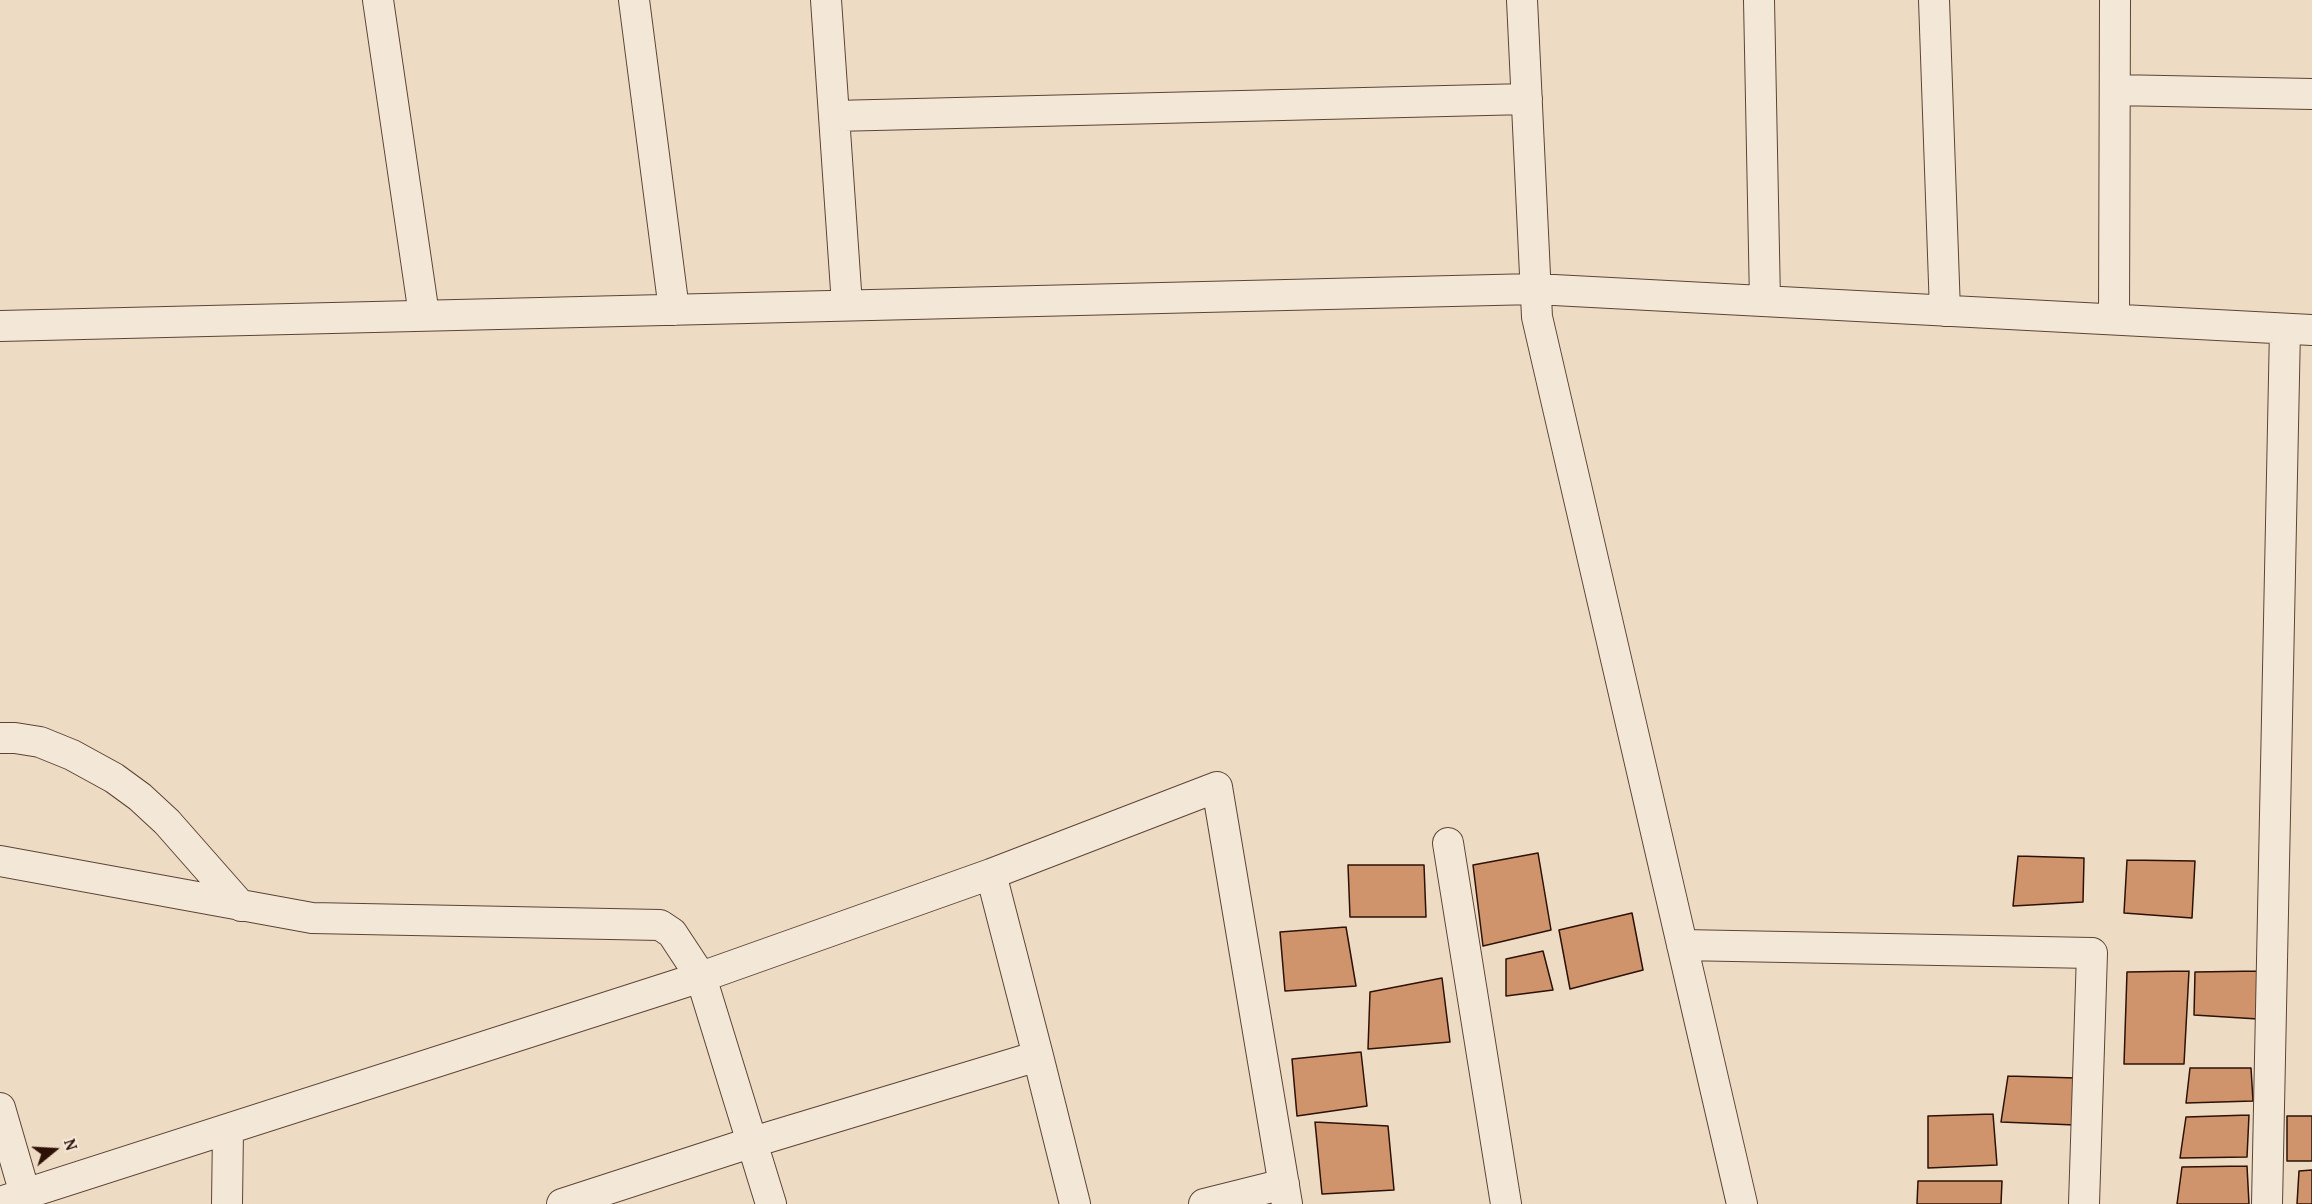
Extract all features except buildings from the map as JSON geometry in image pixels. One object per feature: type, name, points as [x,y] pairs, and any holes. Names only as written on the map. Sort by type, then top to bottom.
[{"type":"street","points":[[378,0],[424,315]]},
{"type":"street","points":[[634,0],[674,310]]},
{"type":"street","points":[[826,0],[847,305]]},
{"type":"street","points":[[1522,0],[1537,317],[1742,1204]]},
{"type":"street","points":[[1759,0],[1765,301]]},
{"type":"street","points":[[1934,0],[1945,311]]},
{"type":"street","points":[[2114,320],[2115,0]]},
{"type":"street","points":[[2115,90],[2312,94]]},
{"type":"street","points":[[834,116],[1527,99]]},
{"type":"street","points":[[0,326],[1535,289],[2299,330],[2267,1204]]},
{"type":"street","points":[[0,738],[40,742],[72,755],[114,778],[140,797],[167,822],[241,906]]},
{"type":"street","points":[[0,1108],[12,1198],[700,977],[991,874],[1217,787],[1286,1194],[1204,1204]]},
{"type":"street","points":[[1448,843],[1506,1204]]},
{"type":"street","points":[[0,861],[241,906],[332,920],[660,926],[672,933],[700,977],[771,1204]]},
{"type":"street","points":[[991,874],[1075,1204]]},
{"type":"street","points":[[1682,945],[2092,953],[2084,1204]]},
{"type":"street","points":[[562,1204],[753,1142],[1038,1056]]},
{"type":"street","points":[[227,1204],[228,1130]]}]
